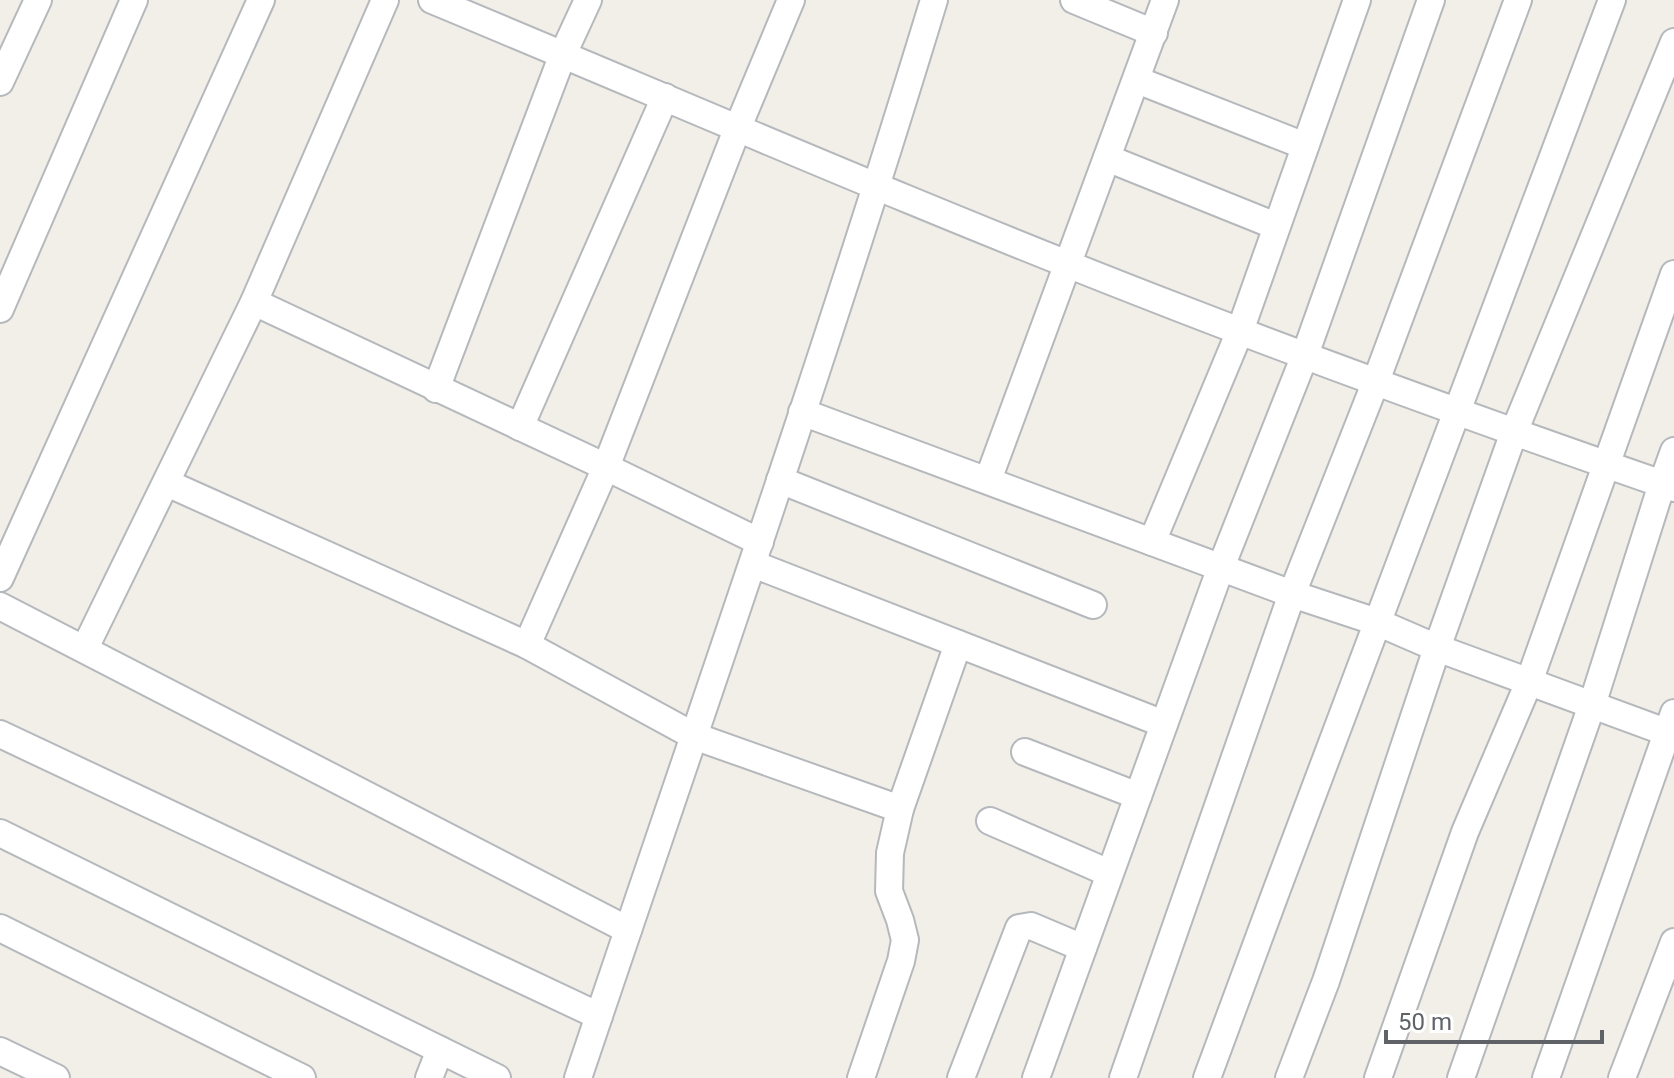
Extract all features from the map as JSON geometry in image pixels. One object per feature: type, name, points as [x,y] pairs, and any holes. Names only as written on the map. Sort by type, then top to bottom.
[{"type":"street","points":[[0,82],[38,0]]},
{"type":"street","points":[[0,309],[134,0]]},
{"type":"street","points":[[0,578],[261,0]]},
{"type":"street","points":[[85,648],[254,302],[385,0]]},
{"type":"street","points":[[432,0],[877,185],[1240,331],[1668,486]]},
{"type":"street","points":[[436,389],[563,54],[588,0]]},
{"type":"street","points":[[527,645],[606,467],[738,127],[791,0]]},
{"type":"street","points":[[578,1078],[756,553],[877,185],[934,0]]},
{"type":"street","points":[[1074,0],[1154,33]]},
{"type":"street","points":[[988,480],[1165,0]]},
{"type":"street","points":[[1152,542],[1240,331],[1357,0]]},
{"type":"street","points":[[1036,1078],[1221,567],[1305,355],[1431,0]]},
{"type":"street","points":[[1123,1078],[1292,594],[1376,381],[1518,0]]},
{"type":"street","points":[[1207,1078],[1612,0]]},
{"type":"street","points":[[1289,1078],[1326,981],[1437,648],[1514,432],[1674,42]]},
{"type":"street","points":[[1137,80],[1305,146]]},
{"type":"street","points":[[520,427],[665,97]]},
{"type":"street","points":[[1107,158],[1276,226]]},
{"type":"street","points":[[1378,1078],[1465,832],[1529,682],[1674,274]]},
{"type":"street","points":[[254,302],[606,467],[756,553],[958,644],[1164,724]]},
{"type":"street","points":[[802,412],[1292,594],[1377,622],[1437,648],[1592,705],[1672,727],[1546,1078]]},
{"type":"street","points":[[1461,1078],[1668,486],[1674,451]]},
{"type":"street","points":[[780,480],[1093,605]]},
{"type":"street","points":[[167,483],[527,645],[694,736],[900,809]]},
{"type":"street","points":[[0,606],[628,930]]},
{"type":"street","points":[[861,1078],[901,961],[905,940],[889,891],[890,853],[900,809],[958,644]]},
{"type":"street","points":[[0,734],[599,1016]]},
{"type":"street","points":[[1025,752],[1138,796]]},
{"type":"street","points":[[990,821],[1109,873]]},
{"type":"street","points":[[0,833],[497,1078]]},
{"type":"street","points":[[961,1078],[1019,928],[1031,926],[1083,948]]},
{"type":"street","points":[[0,928],[302,1078]]},
{"type":"street","points":[[1622,1078],[1674,942]]},
{"type":"street","points":[[429,1078],[440,1050]]},
{"type":"street","points":[[0,1051],[56,1078]]}]
